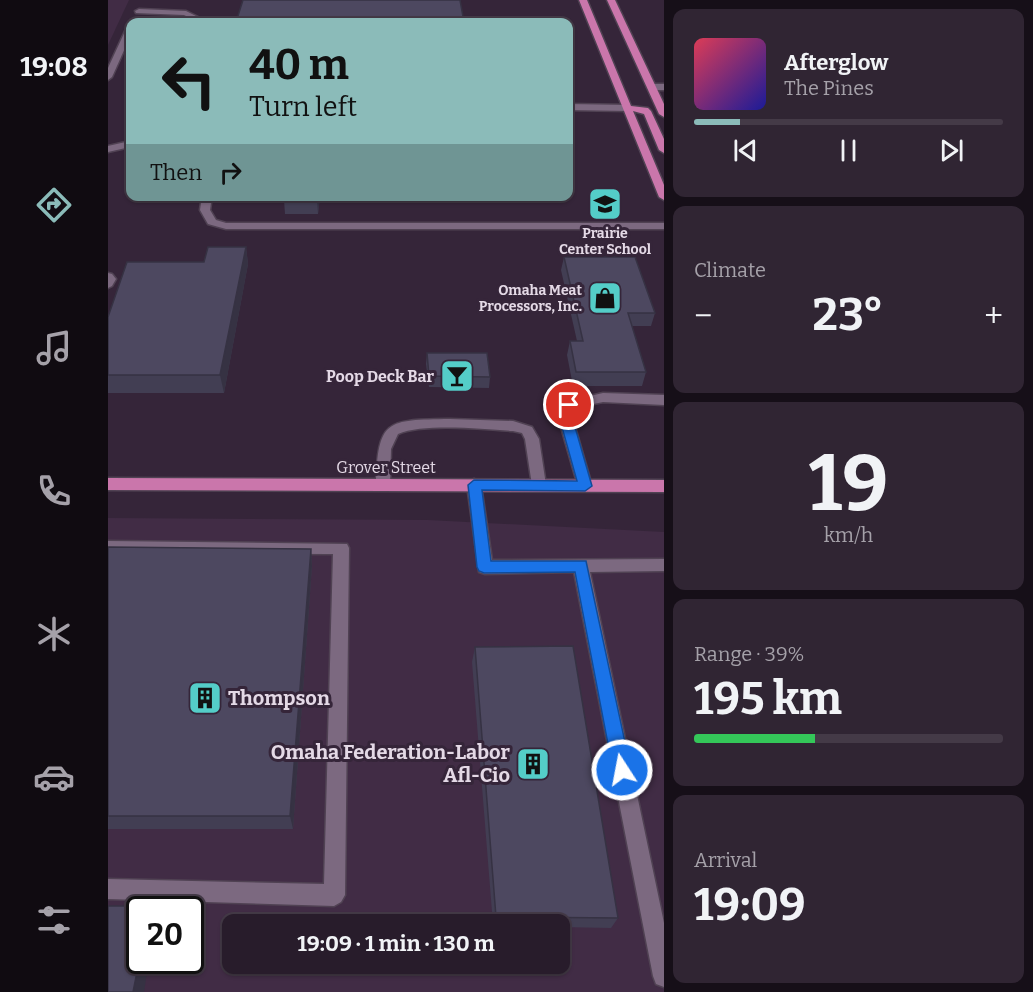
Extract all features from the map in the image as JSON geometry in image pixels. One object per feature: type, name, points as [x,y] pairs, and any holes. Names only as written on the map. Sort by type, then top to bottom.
[{"type":"main road","points":[[583,0],[664,197]]},
{"type":"main road","points":[[611,0],[664,114]]},
{"type":"main road","points":[[628,108],[645,110],[664,150]]},
{"type":"main road","name":"Grover Street","points":[[108,484],[539,485],[663,489]]},
{"type":"street","points":[[144,0],[138,14],[186,13],[196,18]]},
{"type":"street","points":[[108,76],[126,38]]},
{"type":"street","points":[[651,87],[664,87]]},
{"type":"street","points":[[573,106],[628,108]]},
{"type":"street","points":[[108,149],[126,145]]},
{"type":"street","points":[[206,201],[205,210],[212,222],[226,226],[664,226]]},
{"type":"street","points":[[108,276],[110,279],[108,284]]},
{"type":"street","points":[[585,486],[566,420],[569,405],[579,401],[664,400]]},
{"type":"street","points":[[383,485],[384,447],[388,437],[394,429],[411,425],[513,426],[526,430],[531,439],[539,485]]},
{"type":"street","points":[[474,485],[484,567],[664,565]]},
{"type":"street","points":[[108,547],[340,548],[334,895],[108,889]]},
{"type":"street","points":[[581,566],[659,929],[664,976]]},
{"type":"shaded area","points":[[108,0],[129,0],[108,45]]},
{"type":"shaded area","points":[[108,518],[428,520],[664,532],[664,992],[108,992]]},
{"type":"building","points":[[243,0],[460,0],[463,18],[237,18]]},
{"type":"building","points":[[208,247],[246,247],[220,375],[108,375],[108,317],[127,262],[204,262]]},
{"type":"building","points":[[564,257],[635,257],[655,313],[628,313],[646,372],[576,372],[570,341],[583,341]]},
{"type":"building","points":[[427,353],[487,353],[490,377],[429,376]]},
{"type":"building","name":"Thompson","points":[[108,547],[311,549],[290,816],[108,816]]},
{"type":"building","name":"Omaha Federation-Labor Afl-Cio","points":[[573,646],[618,918],[570,918],[570,914],[496,914],[475,647]]},
{"type":"building","points":[[108,906],[126,906],[126,974],[137,974],[133,992],[108,992]]},
{"type":"place","name":"Prairie Center School","points":[[605,204]]},
{"type":"place","name":"Omaha Meat Processors, Inc.","points":[[605,298]]},
{"type":"place","name":"Poop Deck Bar","points":[[457,376]]},
{"type":"place","name":"Thompson","points":[[205,698]]},
{"type":"place","name":"Omaha Federation-Labor Afl-Cio","points":[[533,764]]},
{"type":"route","points":[[569,405],[566,420],[585,486],[474,485],[484,567],[581,566],[622,770]]}]
